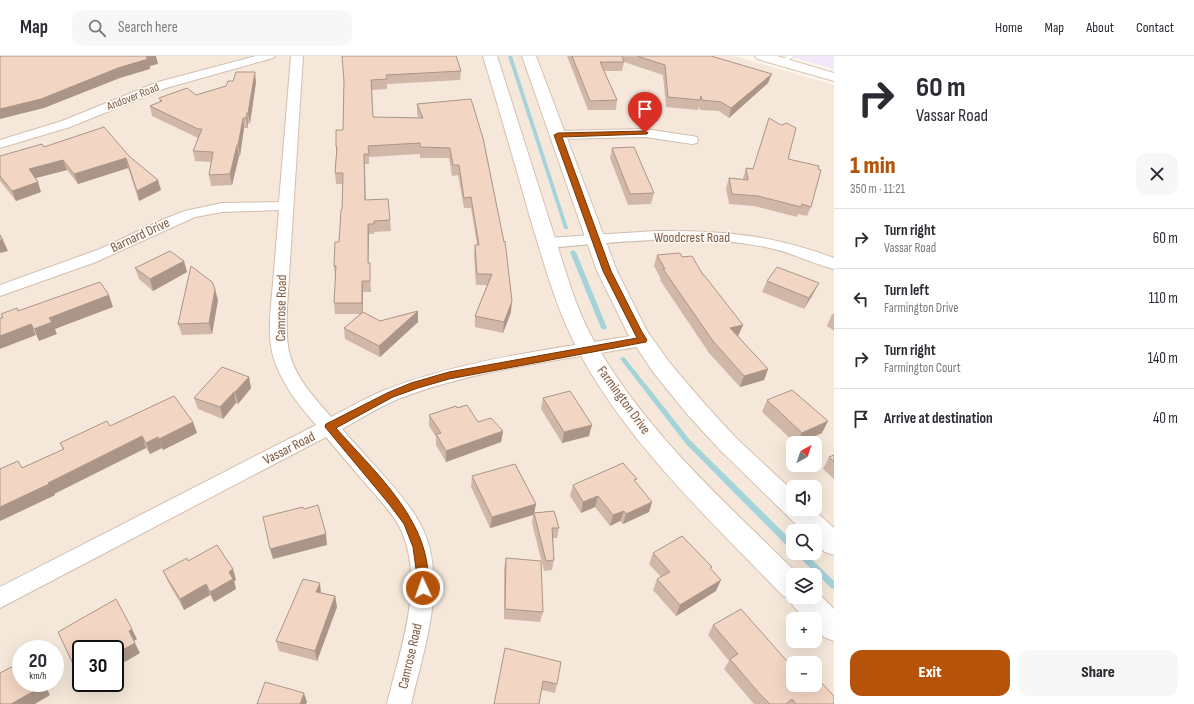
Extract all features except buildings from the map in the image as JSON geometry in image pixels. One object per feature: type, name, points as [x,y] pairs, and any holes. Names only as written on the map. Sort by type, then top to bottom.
[{"type":"street","name":"Andover Road","points":[[0,144],[66,124],[162,85],[269,56]]},
{"type":"street","name":"Camrose Road","points":[[297,56],[279,308],[279,345],[283,361],[292,381],[308,403],[393,501],[408,522],[418,547],[422,568],[423,588],[421,610],[399,704]]},
{"type":"street","name":"Farmington Drive","points":[[490,56],[569,310],[588,349],[609,382],[642,428],[694,487],[786,580]]},
{"type":"street","points":[[529,56],[607,271],[638,334],[695,408],[728,444],[786,500]]},
{"type":"street","points":[[762,56],[787,59],[834,77]]},
{"type":"street","points":[[558,135],[645,133],[692,140]]},
{"type":"street","name":"Barnard Drive","points":[[0,291],[75,265],[183,216],[215,209],[286,206]]},
{"type":"street","name":"Woodcrest Road","points":[[547,243],[684,235],[721,236],[750,239],[778,245],[834,264]]},
{"type":"street","name":"Vassar Road","points":[[0,598],[390,395],[421,383],[449,375],[643,340]]},
{"type":"street","points":[[804,516],[834,544]]},
{"type":"street","points":[[810,604],[834,628]]},
{"type":"shaded area","points":[[0,56],[735,56],[834,85],[834,704],[0,704]]},
{"type":"shaded area","points":[[788,56],[834,56],[834,69]]},
{"type":"waterway","points":[[510,56],[566,228]]},
{"type":"waterway","points":[[573,252],[604,328]]},
{"type":"waterway","points":[[623,359],[688,442],[786,540]]},
{"type":"waterway","points":[[807,560],[834,586]]},
{"type":"route","points":[[423,588],[422,568],[418,547],[408,522],[393,501],[330,427],[390,395],[449,375],[643,340],[638,334],[607,271],[558,135],[645,133]]}]
